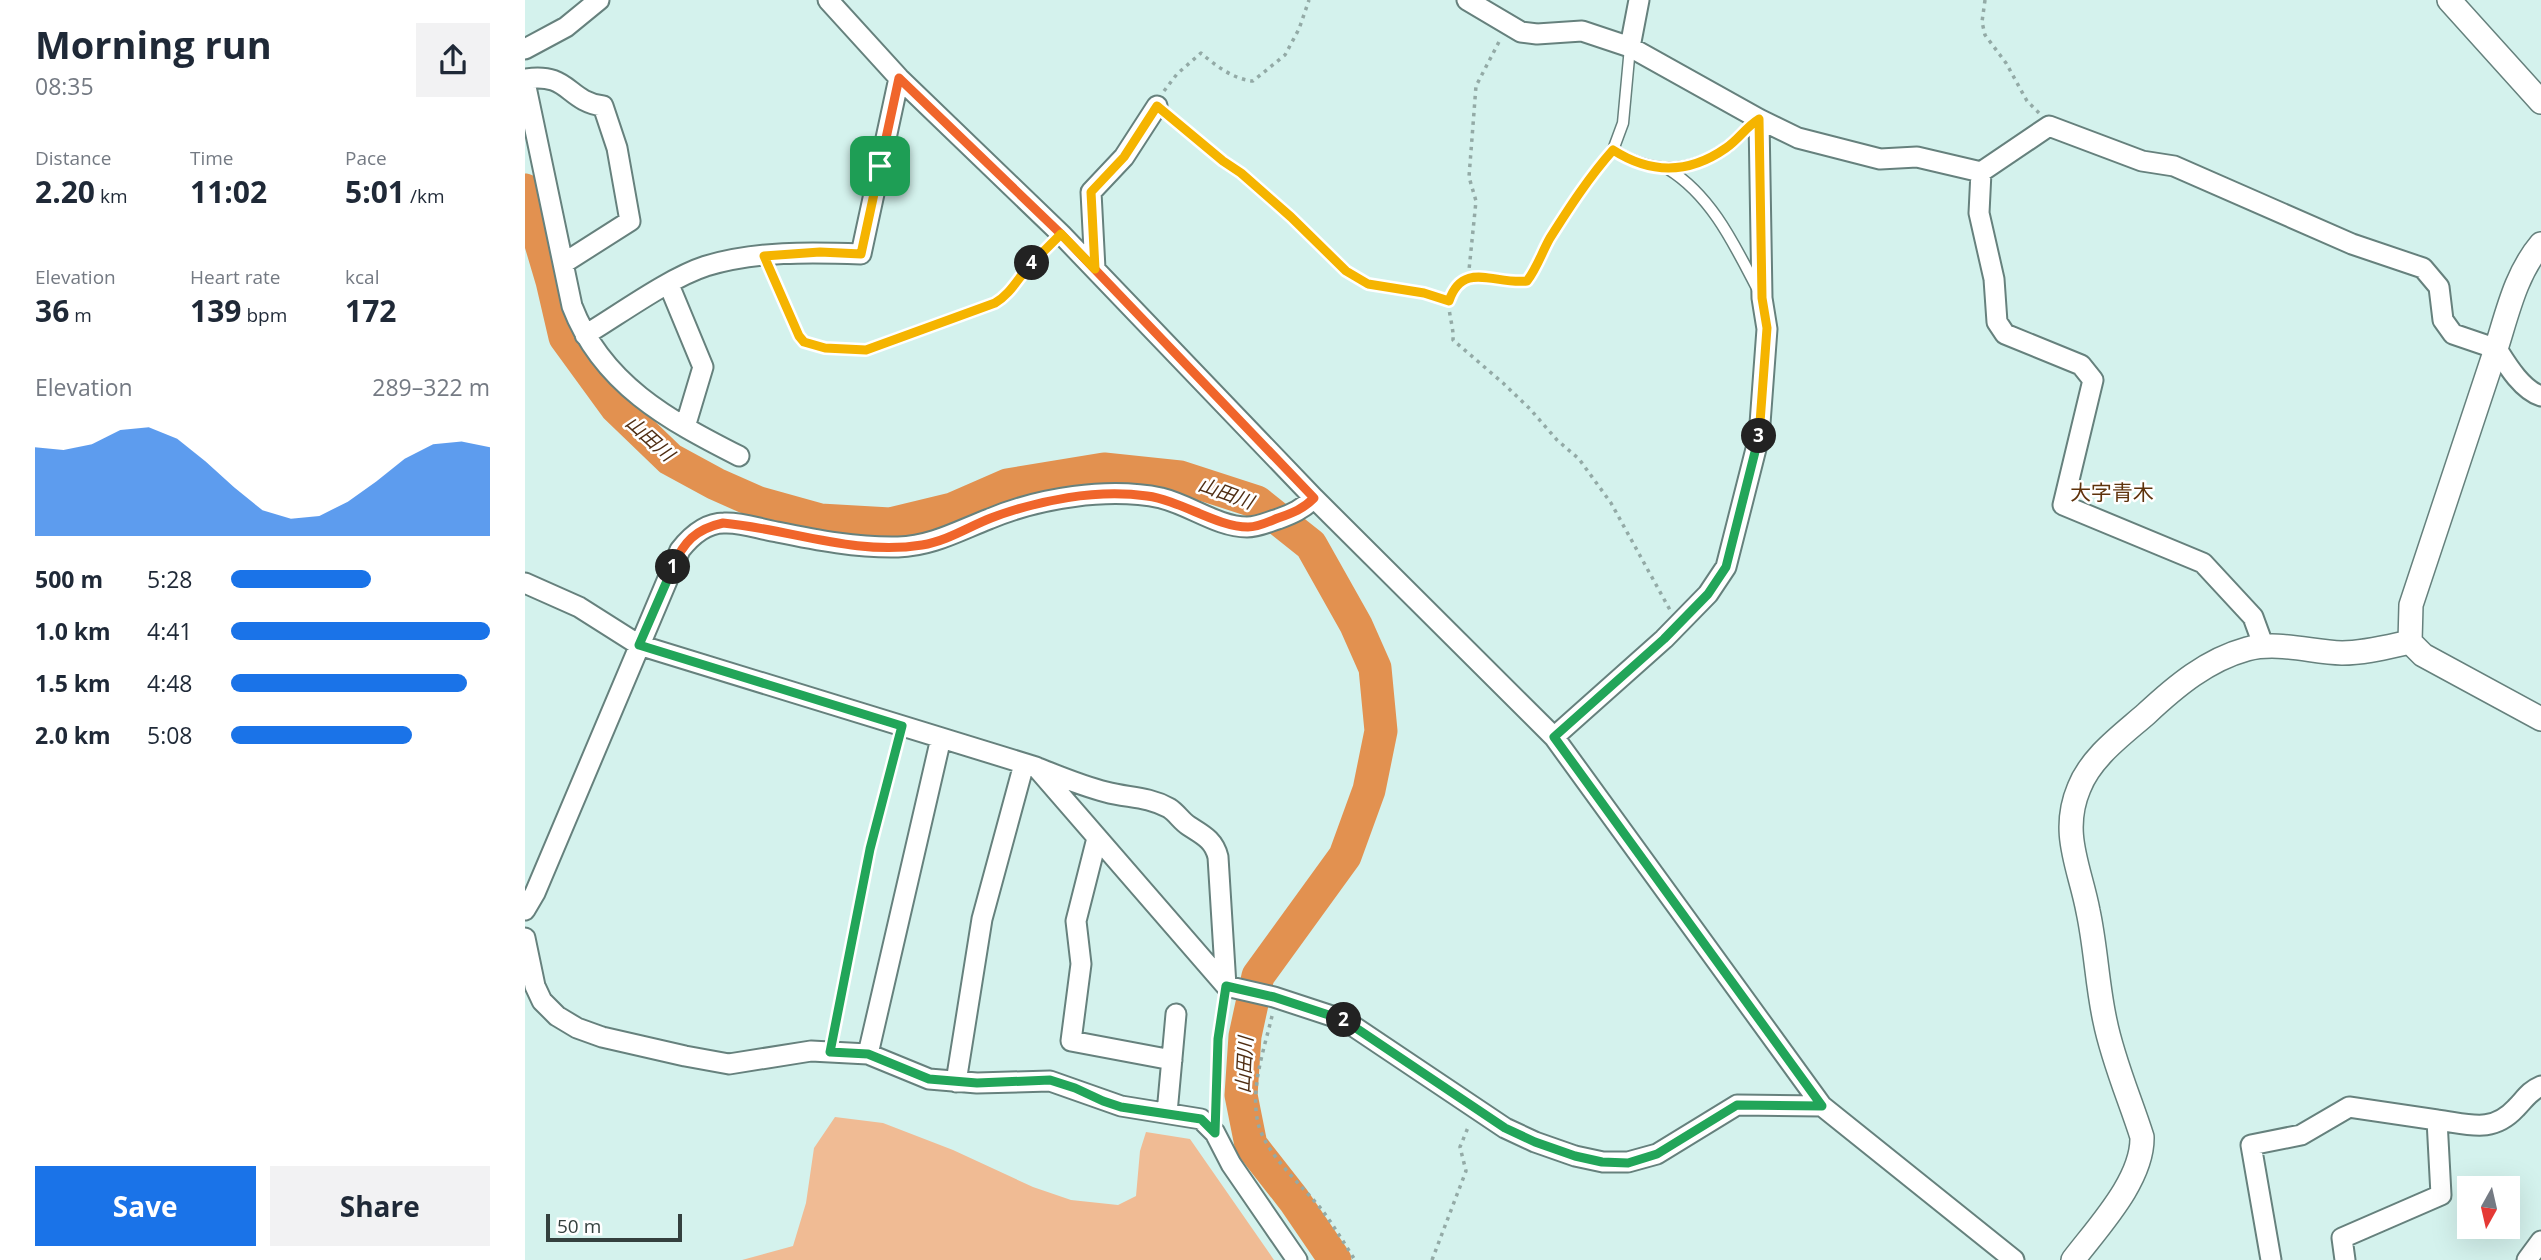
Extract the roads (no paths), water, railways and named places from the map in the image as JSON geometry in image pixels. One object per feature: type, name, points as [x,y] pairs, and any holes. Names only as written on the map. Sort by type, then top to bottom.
[{"type":"street","points":[[525,49],[566,27],[599,0]]},
{"type":"street","points":[[828,0],[899,78],[1061,234],[1314,498],[1554,737],[1822,1106],[2014,1260]]},
{"type":"street","points":[[1467,0],[1521,32],[1582,31],[1630,47],[1798,138],[1879,159],[1917,157],[1981,172],[2049,126],[2142,161],[2174,166],[2353,244],[2423,268],[2439,286],[2443,320],[2453,334],[2497,349],[2508,368],[2534,394],[2541,396]]},
{"type":"street","points":[[1630,47],[1639,0]]},
{"type":"street","points":[[2449,0],[2541,102]]},
{"type":"street","points":[[564,263],[630,221],[617,148],[603,106],[584,102],[564,84],[540,77],[525,80],[572,306],[585,335],[596,354],[615,375],[666,416],[739,456]]},
{"type":"street","points":[[585,335],[669,285],[707,266],[764,256],[820,252],[861,254],[899,78]]},
{"type":"street","points":[[1095,269],[1091,192],[1124,157],[1157,106]]},
{"type":"street","points":[[1554,737],[1678,625],[1708,594],[1726,567],[1759,437],[1767,328],[1762,298],[1759,119]]},
{"type":"street","points":[[1981,172],[1979,213],[1994,279],[1997,322],[2005,334],[2081,365],[2093,380],[2063,505],[2203,563],[2253,617],[2265,647]]},
{"type":"street","points":[[2541,244],[2528,259],[2511,300],[2411,606],[2410,642],[2423,655],[2541,719]]},
{"type":"street","points":[[669,285],[703,367],[685,427]]},
{"type":"street","points":[[525,910],[535,893],[680,550],[690,538],[702,530],[723,523],[825,541],[901,547],[939,541],[1023,507],[1070,498],[1116,494],[1147,496],[1164,499],[1246,527],[1296,512],[1314,498]]},
{"type":"street","points":[[525,583],[579,607],[639,645],[1030,765],[1078,784],[1110,793],[1136,796],[1166,807],[1216,847],[1229,987]]},
{"type":"street","points":[[2073,1260],[2127,1186],[2142,1148],[2142,1137],[2105,1023],[2089,914],[2073,854],[2071,818],[2087,770],[2192,675],[2211,663],[2249,649],[2265,647],[2360,652],[2410,642]]},
{"type":"street","points":[[868,1054],[941,738]]},
{"type":"street","points":[[1030,765],[1229,987],[1275,998],[1344,1020],[1505,1128],[1535,1142],[1575,1156],[1617,1163],[1642,1160],[1657,1154],[1737,1105],[1822,1106]]},
{"type":"street","points":[[956,1082],[982,919],[1030,765]]},
{"type":"street","points":[[1097,838],[1076,921],[1081,964],[1071,1041],[1172,1060]]},
{"type":"street","points":[[525,938],[535,986],[542,1001],[557,1016],[577,1028],[602,1037],[729,1064],[790,1053],[868,1054],[929,1079],[956,1082],[1050,1080],[1112,1104],[1201,1119],[1215,1133],[1231,1164],[1297,1260]]},
{"type":"street","points":[[1167,1113],[1175,1014]]},
{"type":"street","points":[[2271,1260],[2251,1145],[2301,1135],[2349,1107],[2484,1126],[2498,1124],[2510,1115],[2528,1093],[2541,1086]]},
{"type":"street","points":[[2345,1260],[2342,1238],[2441,1195],[2437,1120]]},
{"type":"street","points":[[2527,1260],[2541,1241]]},
{"type":"lane","points":[[1630,47],[1625,111],[1619,140],[1613,150],[1643,165],[1683,169],[1729,147],[1747,127],[1759,119]]},
{"type":"lane","points":[[1668,169],[1701,195],[1733,244],[1762,298]]},
{"type":"waterway","name":"山田川","points":[[525,190],[552,281],[565,337],[616,407],[670,459],[716,484],[759,503],[820,520],[890,524],[952,509],[1007,485],[1104,469],[1180,477],[1257,502],[1311,545],[1356,625],[1375,668],[1381,731],[1369,790],[1345,856],[1258,976],[1245,1036],[1241,1095],[1251,1145],[1294,1200],[1335,1260]]},
{"type":"district","name":"大字青木","points":[[2112,492]]}]
